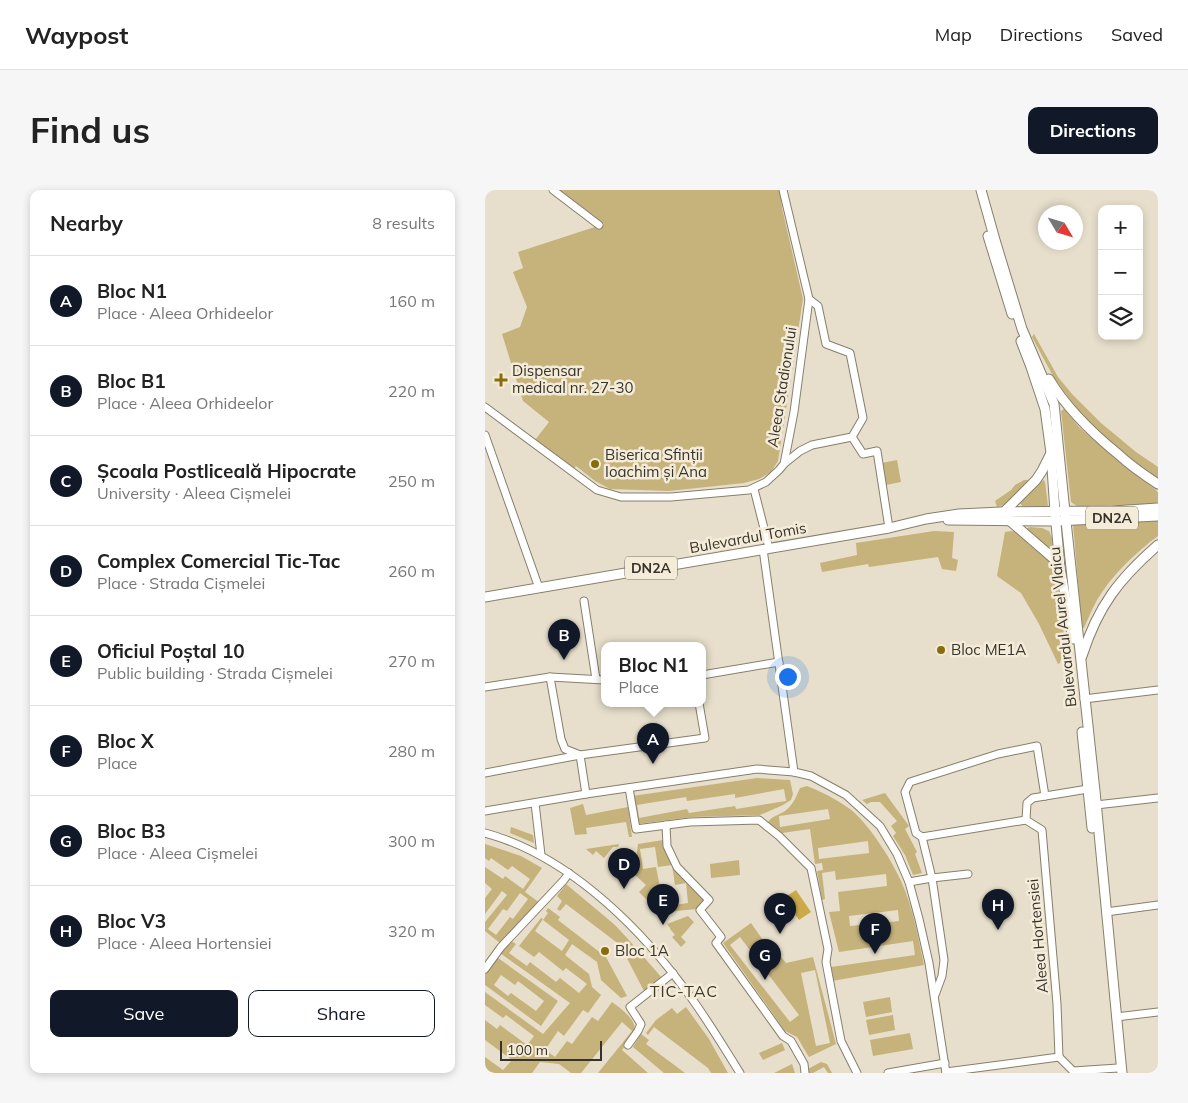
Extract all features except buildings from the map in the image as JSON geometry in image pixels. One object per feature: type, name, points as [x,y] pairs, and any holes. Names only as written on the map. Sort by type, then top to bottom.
[{"type":"main road","name":"Bulevardul Aurel Vlaicu","points":[[975,190],[1013,319],[1045,409],[1051,453],[1055,516],[1072,637],[1119,1071]]},
{"type":"main road","name":"Bulevardul Aurel Vlaicu","points":[[981,190],[1022,329],[1054,404],[1096,805],[1116,1017],[1119,1071]]},
{"type":"main road","points":[[1030,348],[1051,383],[1090,430],[1122,458],[1158,484]]},
{"type":"main road","points":[[1051,453],[1036,480],[1007,516],[1053,558],[1061,568]]},
{"type":"main road","name":"Bulevardul Tomis","points":[[1065,516],[1158,508]]},
{"type":"main road","name":"Bulevardul Tomis","points":[[485,597],[889,528],[926,519],[959,514],[1007,516],[1158,516]]},
{"type":"main road","points":[[1081,661],[1096,619],[1109,597],[1130,572],[1158,545]]},
{"type":"street","points":[[553,190],[599,225]]},
{"type":"street","name":"Aleea Stadionului","points":[[485,407],[597,490],[621,497],[671,497],[749,490],[766,482],[784,464],[794,412],[809,299],[783,190]]},
{"type":"street","points":[[784,464],[800,451],[812,445],[852,437],[863,418],[850,353],[826,344],[818,306],[809,299]]},
{"type":"street","points":[[485,436],[539,588]]},
{"type":"street","points":[[852,437],[863,454],[877,451],[889,528]]},
{"type":"street","points":[[754,489],[766,549],[779,662],[795,772]]},
{"type":"street","points":[[485,687],[550,677],[600,679],[584,601]]},
{"type":"street","points":[[706,674],[779,662]]},
{"type":"street","points":[[550,677],[561,739],[565,749],[580,754]]},
{"type":"street","points":[[1084,699],[1158,690]]},
{"type":"street","points":[[485,773],[580,754],[705,738],[700,707]]},
{"type":"street","points":[[1045,796],[1037,746],[998,754],[910,782],[905,792],[916,834],[922,837],[1026,820],[1027,804],[1033,798],[1088,789]]},
{"type":"street","points":[[580,754],[586,794]]},
{"type":"street","points":[[485,811],[757,769],[795,772],[811,776],[846,795],[880,826],[897,854],[909,882],[919,918],[935,995],[946,1072],[1059,1058],[1073,1072],[1119,1071]]},
{"type":"street","points":[[629,788],[636,829],[690,822],[759,820],[785,841],[811,868],[828,949],[826,962],[841,1041],[857,1073]]},
{"type":"street","points":[[1096,805],[1158,798]]},
{"type":"street","points":[[535,803],[541,855]]},
{"type":"street","name":"Aleea Hortensiei","points":[[1026,820],[1042,830],[1057,1004],[1059,1058]]},
{"type":"street","points":[[666,825],[667,846],[677,867],[709,900],[700,910],[721,936],[716,943],[783,1036],[791,1041],[804,1064],[805,1073]]},
{"type":"street","points":[[485,833],[516,843],[541,855],[569,873],[614,910],[673,973],[711,1027],[740,1073]]},
{"type":"street","points":[[922,837],[932,878],[944,960],[943,976],[935,995]]},
{"type":"street","points":[[485,969],[501,947],[569,873]]},
{"type":"street","points":[[909,882],[968,874]]},
{"type":"street","points":[[1106,912],[1158,905]]},
{"type":"street","points":[[628,1045],[641,1024],[630,1008],[673,973]]},
{"type":"street","points":[[1116,1017],[1158,1012]]},
{"type":"street","points":[[888,1073],[945,1064]]},
{"type":"shaded area","points":[[560,190],[780,190],[782,208],[803,299],[778,461],[771,472],[759,479],[744,483],[669,491],[610,489],[595,481],[576,466],[574,469],[535,440],[549,422],[523,401],[502,334],[520,327],[527,307],[513,272],[523,268],[518,252],[604,224]]},
{"type":"shaded area","points":[[1034,334],[1058,377],[1072,394],[1101,423],[1136,452],[1158,467],[1158,480],[1129,460],[1094,430],[1053,376],[1032,337]]},
{"type":"shaded area","points":[[1064,409],[1080,428],[1156,490],[1158,502],[1154,504],[1078,507],[1071,502],[1061,411]]},
{"type":"shaded area","points":[[897,460],[901,482],[886,485],[882,463]]},
{"type":"shaded area","points":[[1024,480],[1031,480],[1010,500],[997,507],[995,501]]},
{"type":"shaded area","points":[[1044,480],[1048,506],[1022,506],[1020,503]]},
{"type":"shaded area","points":[[1158,519],[1158,536],[1117,573],[1097,600],[1084,628],[1082,628],[1073,524]]},
{"type":"shaded area","points":[[1030,527],[1049,531],[1052,538],[1053,553],[1027,530]]},
{"type":"shaded area","points":[[934,531],[954,532],[952,558],[958,560],[956,571],[942,569],[938,557],[869,567],[868,564],[822,572],[820,563],[857,555],[856,543]]},
{"type":"shaded area","points":[[1005,532],[1019,532],[1054,564],[1065,642],[1060,663],[1058,664],[1039,624],[1021,593],[997,576]]},
{"type":"shaded area","points":[[757,778],[790,780],[793,794],[791,800],[760,815],[693,817],[637,824],[632,796]],"holes":[[[784,789],[786,801],[736,809],[735,806],[689,813],[687,809],[639,818],[637,805],[686,797],[687,801],[735,794],[735,798]]]},
{"type":"shaded area","points":[[807,786],[813,788],[850,809],[865,823],[879,842],[897,872],[909,901],[924,965],[832,981],[831,967],[915,955],[913,941],[839,952],[829,912],[840,911],[838,892],[887,886],[886,874],[836,880],[835,871],[822,873],[825,899],[822,900],[817,871],[823,870],[822,863],[815,864],[810,829],[782,833],[768,822],[790,806],[800,788]],"holes":[[[828,809],[830,819],[780,827],[779,816]],[[868,841],[869,853],[819,859],[818,848]],[[898,910],[899,921],[850,926],[849,916]]]},
{"type":"shaded area","points":[[885,793],[909,826],[905,829],[917,852],[915,854],[922,873],[913,875],[905,855],[893,836],[896,833],[891,826],[897,821],[880,802],[867,804],[862,800]]},
{"type":"shaded area","points":[[583,804],[586,815],[628,807],[632,837],[629,837],[626,822],[586,828],[587,834],[575,835],[570,808]]},
{"type":"shaded area","points":[[511,827],[533,835],[534,843],[510,833]]},
{"type":"shaded area","points":[[663,840],[664,848],[706,899],[697,909],[665,912],[661,908],[653,912],[649,907],[651,904],[639,892],[646,885],[634,874],[638,844]],"holes":[[[655,847],[658,867],[672,865],[675,885],[686,883],[688,903],[675,905],[672,886],[660,887],[656,867],[643,869],[640,849]]]},
{"type":"shaded area","points":[[485,844],[521,856],[542,868],[525,892],[540,903],[501,944],[485,931],[485,922],[507,895],[502,891],[485,914],[485,898],[492,889],[485,883],[485,867],[503,879],[505,876],[523,889],[530,879],[512,866],[508,870],[491,858],[489,861],[485,858]],"holes":[[[520,893],[528,899],[513,919],[510,917],[496,935],[488,929],[503,909],[507,911]]]},
{"type":"shaded area","points":[[619,844],[618,847],[613,847],[604,858],[596,851],[593,855],[586,849]]},
{"type":"shaded area","points":[[739,860],[740,875],[711,878],[710,864]]},
{"type":"shaded area","points":[[566,884],[615,925],[662,978],[644,991],[620,945],[566,904],[560,911],[557,909],[562,901],[557,896]]},
{"type":"shaded area","points":[[796,890],[811,912],[799,920],[784,898]]},
{"type":"shaded area","points":[[548,908],[560,917],[558,920],[606,957],[627,996],[621,998],[601,980],[597,962],[572,944],[565,955],[589,974],[592,987],[601,995],[588,1013],[583,1010],[564,1036],[558,1031],[545,1050],[555,1057],[567,1041],[572,1044],[592,1017],[598,1021],[612,1002],[628,1015],[635,1028],[633,1035],[622,1050],[648,1073],[598,1073],[632,1031],[622,1022],[581,1073],[571,1073],[559,1064],[540,1062],[532,1073],[485,1073],[485,1057],[503,1070],[512,1060],[485,1040],[485,1020],[497,1029],[500,1025],[527,1045],[534,1036],[506,1015],[503,1018],[485,1005],[485,992],[543,1034],[570,1003],[500,953],[511,941],[516,944],[509,953],[527,966],[530,962],[556,982],[560,978],[579,993],[587,984],[566,968],[563,971],[539,952],[534,957],[519,946],[541,918],[543,919],[535,931],[562,951],[569,940],[543,920],[548,913],[546,911]]},
{"type":"shaded area","points":[[688,916],[694,922],[681,937],[686,942],[681,947],[672,937],[675,935],[667,924]]},
{"type":"shaded area","points":[[751,923],[777,960],[781,957],[786,963],[813,957],[836,1044],[809,1057],[797,1037],[785,1031],[723,943]],"holes":[[[740,937],[799,1015],[790,1022],[730,945]],[[815,970],[830,1043],[816,1046],[801,973]]]},
{"type":"shaded area","points":[[498,958],[558,1001],[541,1026],[485,985],[485,974]],"holes":[[[501,975],[515,985],[518,981],[544,1001],[536,1011],[511,993],[508,996],[494,985]]]},
{"type":"shaded area","points":[[890,997],[892,1012],[866,1017],[863,1002]]},
{"type":"shaded area","points":[[686,1007],[709,1039],[728,1073],[711,1073],[708,1068],[654,1027],[648,1035],[646,1033],[656,1020],[672,1008],[677,1014]]},
{"type":"shaded area","points":[[893,1015],[895,1030],[869,1035],[866,1020]]},
{"type":"shaded area","points":[[910,1033],[913,1049],[873,1056],[870,1040]]},
{"type":"shaded area","points":[[641,1034],[649,1040],[646,1044],[685,1073],[664,1073],[633,1047]]},
{"type":"shaded area","points":[[782,1043],[785,1050],[763,1060],[759,1053]]},
{"type":"shaded area","points":[[821,1062],[827,1064],[832,1073],[828,1073],[824,1067],[813,1073],[808,1073],[808,1069]]},
{"type":"shaded area","points":[[792,1064],[795,1073],[774,1073]]},
{"type":"place","name":"Dispensar medical nr. 27-30","points":[[501,380]]},
{"type":"place","name":"Biserica Sfinții Ioachim și Ana","points":[[595,464]]},
{"type":"place","name":"Bloc ME1A","points":[[941,650]]},
{"type":"place","name":"Bloc B1","points":[[564,660]]},
{"type":"place","name":"Bloc N1","points":[[653,764]]},
{"type":"place","name":"Complex Comercial Tic-Tac","points":[[624,889]]},
{"type":"place","name":"Oficiul Poștal 10","points":[[663,925]]},
{"type":"place","name":"Bloc V3","points":[[998,930]]},
{"type":"place","name":"Școala Postliceală Hipocrate","points":[[780,934]]},
{"type":"place","name":"Bloc 1A","points":[[605,951]]},
{"type":"place","name":"Bloc X","points":[[875,954]]},
{"type":"place","name":"Bloc B3","points":[[765,980]]},
{"type":"district","name":"TIC-TAC","points":[[684,991]]}]
